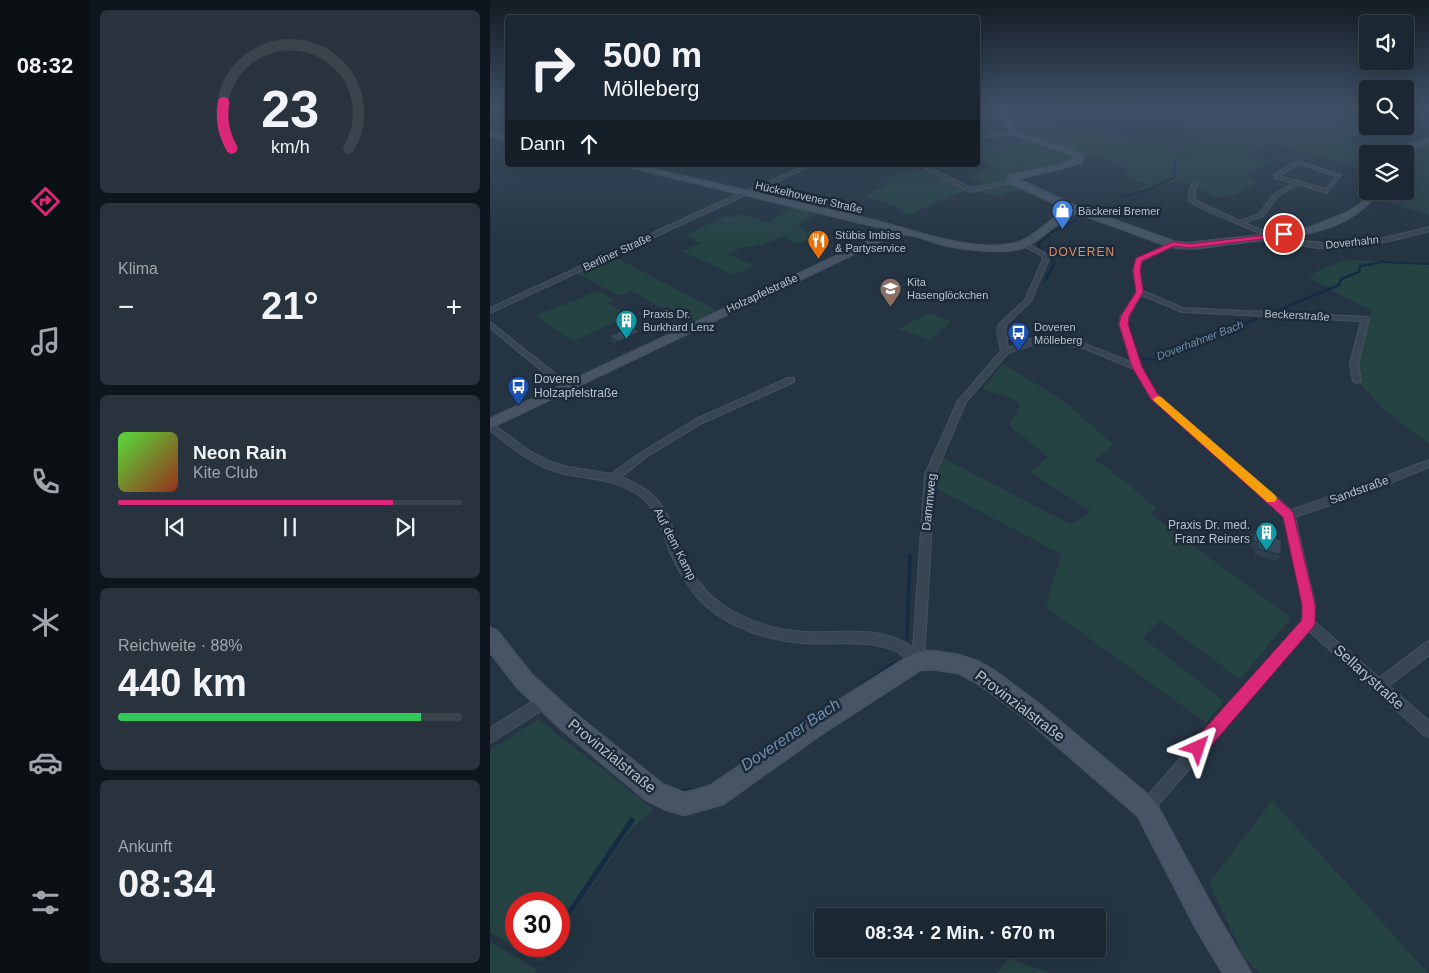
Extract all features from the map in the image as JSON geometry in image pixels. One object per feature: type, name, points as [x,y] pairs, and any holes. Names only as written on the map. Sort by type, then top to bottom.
[{"type":"street","points":[[1014,181],[1012,178],[1022,174],[1071,164],[1080,159],[1073,153]]},
{"type":"street","points":[[1241,222],[1261,215],[1275,196],[1297,183],[1327,191],[1339,175],[1299,162],[1276,175],[1297,183]]},
{"type":"street","name":"Hückelhovener Straße","points":[[633,167],[970,247],[993,249],[1024,244]]},
{"type":"street","name":"Berliner Straße","points":[[490,311],[806,167]]},
{"type":"street","points":[[925,167],[970,190],[1014,181],[1077,210],[1173,244],[1190,246],[1274,236],[1314,228],[1344,218],[1369,200]]},
{"type":"street","name":"Doverhahn","points":[[1195,183],[1192,190],[1192,201],[1274,236],[1300,243],[1337,246],[1429,229]]},
{"type":"street","points":[[1034,342],[1005,351],[1002,334],[1003,324],[1028,301],[1046,259],[1043,254],[1024,244],[1066,213],[1077,210]]},
{"type":"street","name":"Holzapfelstraße","points":[[490,424],[736,305],[890,233],[900,231]]},
{"type":"street","points":[[1146,808],[1308,623],[1309,605],[1289,515],[1154,396],[1137,367],[1123,324],[1125,316],[1140,292],[1136,270],[1139,260],[1173,244]]},
{"type":"street","name":"Beckerstraße","points":[[1140,292],[1182,310],[1365,318],[1354,364],[1357,381]]},
{"type":"street","points":[[490,324],[567,387]]},
{"type":"street","points":[[1002,334],[1034,342],[1058,342],[1084,346],[1137,367]]},
{"type":"street","name":"Dammweg","points":[[915,657],[930,474],[962,401],[1005,351]]},
{"type":"street","points":[[612,478],[642,456],[697,422],[791,380]]},
{"type":"street","name":"Auf dem Kamp","points":[[490,424],[527,455],[551,467],[581,474],[612,478],[639,491],[656,504],[686,571],[704,598],[723,613],[746,624],[788,636],[867,638],[895,645],[915,657]]},
{"type":"street","name":"Sandstraße","points":[[1289,515],[1367,488],[1429,463]]},
{"type":"street","name":"Sellarystraße","points":[[1308,623],[1429,730]]},
{"type":"street","name":"Provinzialstraße","points":[[490,637],[526,684],[544,701],[599,747],[674,801],[698,802],[716,796],[915,657],[942,661],[972,669],[1032,711],[1146,808],[1206,922],[1238,973]]},
{"type":"street","points":[[1378,686],[1429,647]]},
{"type":"street","points":[[490,736],[544,701]]},
{"type":"green space","points":[[980,153],[1073,153],[1079,158],[1074,162],[1020,173],[1013,176],[1010,181],[986,185],[967,176],[995,168],[980,160]]},
{"type":"green space","points":[[1078,153],[1248,153],[1272,161],[1246,175],[1258,182],[1233,196],[1222,198],[1194,188],[1194,183],[1191,185],[1178,182],[1149,190],[1136,189],[1147,184],[1120,175],[1131,171],[1099,157],[1089,159]]},
{"type":"green space","points":[[1308,153],[1359,153],[1359,169]]},
{"type":"green space","points":[[1414,153],[1429,153],[1429,215],[1382,200],[1414,200]]},
{"type":"green space","points":[[919,169],[966,190],[908,215],[899,208],[866,196],[890,182],[884,178]]},
{"type":"green space","points":[[1009,183],[1027,188],[1007,193],[1002,197],[971,191]]},
{"type":"green space","points":[[794,207],[820,213],[798,225],[807,233],[816,229],[824,235],[794,244],[783,236],[752,248],[745,246],[728,254],[754,266],[733,275],[682,251],[701,243],[686,235],[726,216],[732,218],[740,214],[765,223]]},
{"type":"green space","points":[[613,256],[716,310],[690,323],[631,291],[620,296],[576,273]]},
{"type":"green space","points":[[1345,260],[1429,263],[1429,444],[1382,408],[1357,381],[1354,364],[1363,327],[1372,311],[1309,278],[1317,271]]},
{"type":"green space","points":[[598,291],[613,299],[607,303],[629,316],[573,341],[536,316]]},
{"type":"green space","points":[[930,313],[951,321],[930,340],[898,329]]},
{"type":"green space","points":[[1003,363],[1066,403],[1114,445],[1094,459],[1133,487],[1157,509],[1150,514],[1291,618],[1240,679],[1160,620],[1143,638],[1224,701],[1206,723],[1046,607],[1061,554],[934,487],[935,475],[943,458],[1070,524],[1092,512],[1030,472],[1048,457],[1009,425],[1020,405],[1012,398],[982,389]]},
{"type":"green space","points":[[538,719],[654,810],[631,829],[570,918],[570,892],[505,892],[505,941],[490,932],[490,750]]},
{"type":"green space","points":[[1272,801],[1428,973],[1260,973],[1244,957],[1209,883]]},
{"type":"green space","points":[[490,941],[505,950],[505,957],[516,957],[537,970],[535,973],[490,973]]},
{"type":"green space","points":[[532,957],[546,957],[542,963]]},
{"type":"green space","points":[[1009,958],[1049,973],[997,973]]},
{"type":"building","points":[[630,327],[640,331],[616,343],[617,341],[609,336]]},
{"type":"building","points":[[1254,532],[1281,540],[1281,555],[1258,549],[1258,542],[1253,541]]},
{"type":"waterway","name":"Doverener Bach","points":[[1174,177],[1175,161],[1190,153]]},
{"type":"waterway","name":"Doverener Bach","points":[[1120,197],[1149,189],[1174,177]]},
{"type":"waterway","name":"Doverener Bach","points":[[1053,265],[1055,262],[1044,254],[1038,244],[1052,232],[1076,220],[1078,216]]},
{"type":"waterway","name":"Doverhahner Bach","points":[[1371,264],[1381,262],[1429,264]]},
{"type":"waterway","name":"Doverener Bach","points":[[1046,279],[1054,264]]},
{"type":"waterway","name":"Doverhahner Bach","points":[[1281,309],[1339,285],[1341,279],[1359,272],[1360,266],[1371,264]]},
{"type":"waterway","name":"Doverhahner Bach","points":[[1143,359],[1155,359],[1256,319]]},
{"type":"waterway","name":"Doverener Bach","points":[[907,638],[910,556]]},
{"type":"waterway","name":"Doverener Bach","points":[[857,689],[895,663]]},
{"type":"waterway","name":"Doverener Bach","points":[[680,792],[698,790]]},
{"type":"waterway","name":"Doverener Bach","points":[[570,912],[632,820]]},
{"type":"slow traffic","points":[[1158,399],[1271,498]]},
{"type":"place","name":"Bäckerei Bremer","points":[[1062,230]]},
{"type":"place","name":"Stübis Imbiss & Partyservice","points":[[819,260]]},
{"type":"place","name":"Kita Hasenglöckchen","points":[[891,307]]},
{"type":"place","name":"Praxis Dr. Burkhard Lenz","points":[[627,339]]},
{"type":"place","name":"Doveren Mölleberg","points":[[1018,352]]},
{"type":"place","name":"Doveren Holzapfelstraße","points":[[518,405]]},
{"type":"place","name":"Praxis Dr. med. Franz Reiners","points":[[1266,551]]},
{"type":"district","name":"DOVEREN","points":[[1082,252]]},
{"type":"route","points":[[1198,748],[1308,623],[1309,605],[1289,515],[1154,396],[1137,367],[1123,324],[1125,316],[1140,292],[1136,270],[1139,260],[1173,244],[1190,246],[1284,234]]}]
